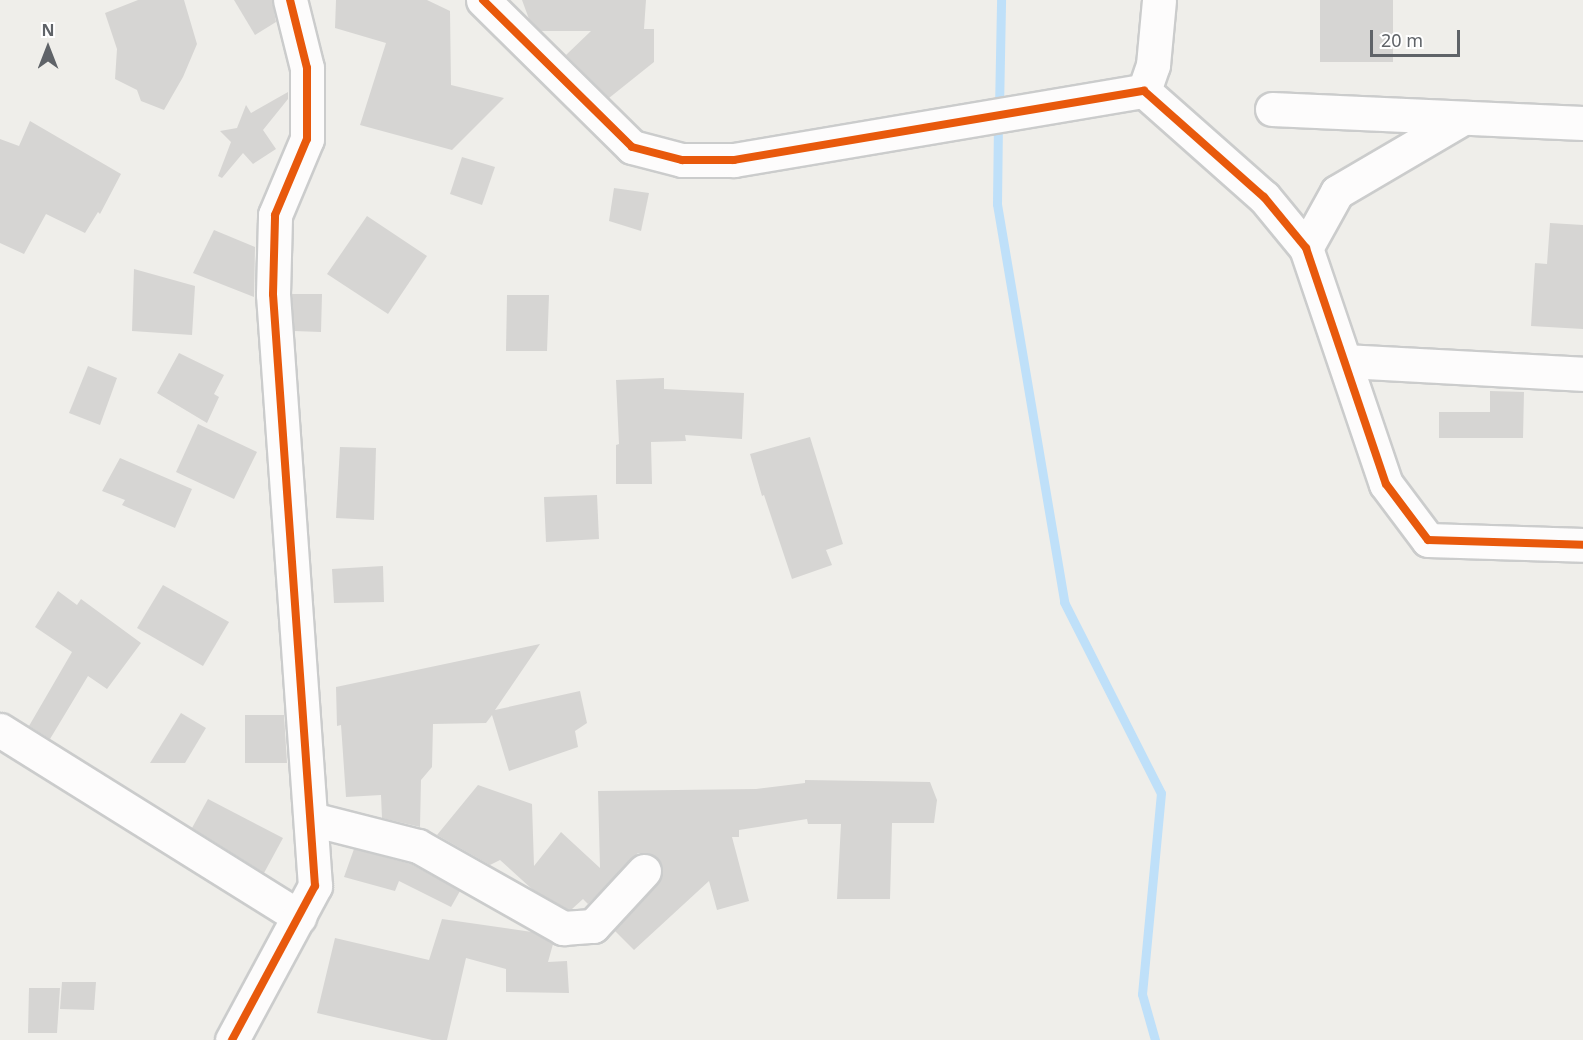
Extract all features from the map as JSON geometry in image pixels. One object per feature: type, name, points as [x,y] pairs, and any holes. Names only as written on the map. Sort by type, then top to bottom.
[{"type":"street","points":[[232,1040],[315,886],[273,294],[275,215],[307,139],[307,68],[290,0]]},
{"type":"street","points":[[483,0],[632,147],[682,160],[734,160],[1144,91]]},
{"type":"street","points":[[1144,91],[1153,65],[1159,0]]},
{"type":"street","points":[[1144,91],[1264,196],[1306,248],[1386,484],[1428,540],[1583,544]]},
{"type":"street","points":[[1272,109],[1583,123]]},
{"type":"street","points":[[1306,248],[1337,192],[1462,118]]},
{"type":"street","points":[[1346,361],[1583,374]]},
{"type":"street","points":[[0,730],[299,917]]},
{"type":"street","points":[[312,819],[418,846],[563,928],[593,926],[644,871]]},
{"type":"building","points":[[138,0],[184,0],[197,44],[183,77],[164,110],[141,101],[137,90],[115,79],[117,49],[105,13]]},
{"type":"building","points":[[234,0],[272,0],[276,22],[255,35]]},
{"type":"building","points":[[336,0],[427,0],[450,11],[451,85],[504,98],[452,150],[360,125],[386,43],[335,28]]},
{"type":"building","points":[[522,0],[646,0],[644,29],[654,29],[654,62],[609,98],[566,55],[591,31],[541,31],[529,19]]},
{"type":"building","points":[[1320,0],[1393,0],[1393,62],[1320,62]]},
{"type":"building","points":[[288,92],[288,99],[263,130],[276,149],[253,164],[243,153],[222,178],[218,176],[231,142],[220,131],[237,128],[246,105],[251,113]]},
{"type":"building","points":[[30,121],[121,174],[100,214],[98,212],[85,233],[46,214],[24,254],[0,243],[0,139],[19,146]]},
{"type":"building","points":[[462,157],[495,167],[482,205],[450,194]]},
{"type":"building","points":[[614,188],[649,193],[641,231],[609,221]]},
{"type":"building","points":[[367,216],[427,256],[388,314],[327,274]]},
{"type":"building","points":[[1550,223],[1583,225],[1583,329],[1531,326],[1535,263],[1547,264]]},
{"type":"building","points":[[214,230],[255,247],[254,297],[193,273]]},
{"type":"building","points":[[134,269],[195,286],[192,335],[132,331]]},
{"type":"building","points":[[292,294],[322,294],[321,332],[294,331]]},
{"type":"building","points":[[507,295],[549,295],[547,351],[506,351]]},
{"type":"building","points":[[179,353],[224,375],[214,394],[219,397],[207,423],[157,393]]},
{"type":"building","points":[[88,366],[117,378],[100,425],[69,413]]},
{"type":"building","points":[[664,378],[664,389],[744,393],[742,439],[685,435],[686,441],[651,442],[652,484],[616,484],[616,445],[619,444],[616,380]]},
{"type":"building","points":[[1490,391],[1524,392],[1523,438],[1439,438],[1439,412],[1490,412]]},
{"type":"building","points":[[198,424],[257,452],[234,499],[176,472]]},
{"type":"building","points":[[810,437],[843,544],[826,550],[832,565],[792,579],[764,495],[762,496],[750,454]]},
{"type":"building","points":[[340,447],[376,448],[374,520],[336,518]]},
{"type":"building","points":[[120,458],[192,489],[175,528],[122,505],[125,500],[102,491]]},
{"type":"building","points":[[597,495],[599,539],[546,542],[544,497]]},
{"type":"building","points":[[383,566],[384,602],[334,603],[332,569]]},
{"type":"building","points":[[163,585],[229,622],[203,666],[137,628]]},
{"type":"building","points":[[58,591],[77,605],[81,599],[141,643],[107,689],[88,676],[50,739],[29,726],[72,652],[35,627]]},
{"type":"building","points":[[540,644],[495,710],[580,691],[587,723],[575,731],[578,747],[509,771],[492,715],[486,723],[433,724],[432,767],[421,780],[420,827],[382,818],[381,795],[346,797],[341,725],[337,726],[336,687]]},
{"type":"building","points":[[181,713],[206,728],[185,763],[150,763]]},
{"type":"building","points":[[245,715],[284,715],[287,763],[245,763]]},
{"type":"building","points":[[805,780],[930,782],[937,800],[934,823],[892,823],[890,899],[837,899],[841,824],[808,824],[807,819],[739,830],[739,837],[732,837],[749,901],[717,910],[709,881],[634,950],[614,930],[658,883],[662,875],[662,866],[656,857],[648,853],[638,853],[588,904],[583,899],[572,909],[567,909],[533,890],[500,860],[490,865],[437,835],[478,785],[532,804],[534,866],[561,832],[600,868],[598,791],[756,789],[805,783]]},
{"type":"building","points":[[208,799],[283,838],[264,873],[192,828]]},
{"type":"building","points":[[354,849],[411,864],[460,891],[451,907],[399,881],[395,891],[344,877]]},
{"type":"building","points":[[442,919],[532,932],[553,944],[548,962],[567,961],[569,993],[506,992],[506,969],[466,958],[447,1040],[432,1040],[317,1013],[335,938],[429,960]]},
{"type":"building","points":[[62,982],[96,982],[94,1010],[60,1009]]},
{"type":"building","points":[[29,988],[60,988],[57,1033],[28,1033]]},
{"type":"waterway","points":[[999,109],[1001,0]]},
{"type":"waterway","points":[[998,122],[997,204],[1064,602],[1161,793],[1142,994],[1155,1040]]},
{"type":"cycle path","points":[[232,1040],[315,886],[273,294],[275,215],[307,139],[307,68],[290,0]]},
{"type":"cycle path","points":[[483,0],[632,147],[682,160],[734,160],[1144,91],[1264,197],[1306,248],[1386,484],[1428,540],[1583,545]]}]
